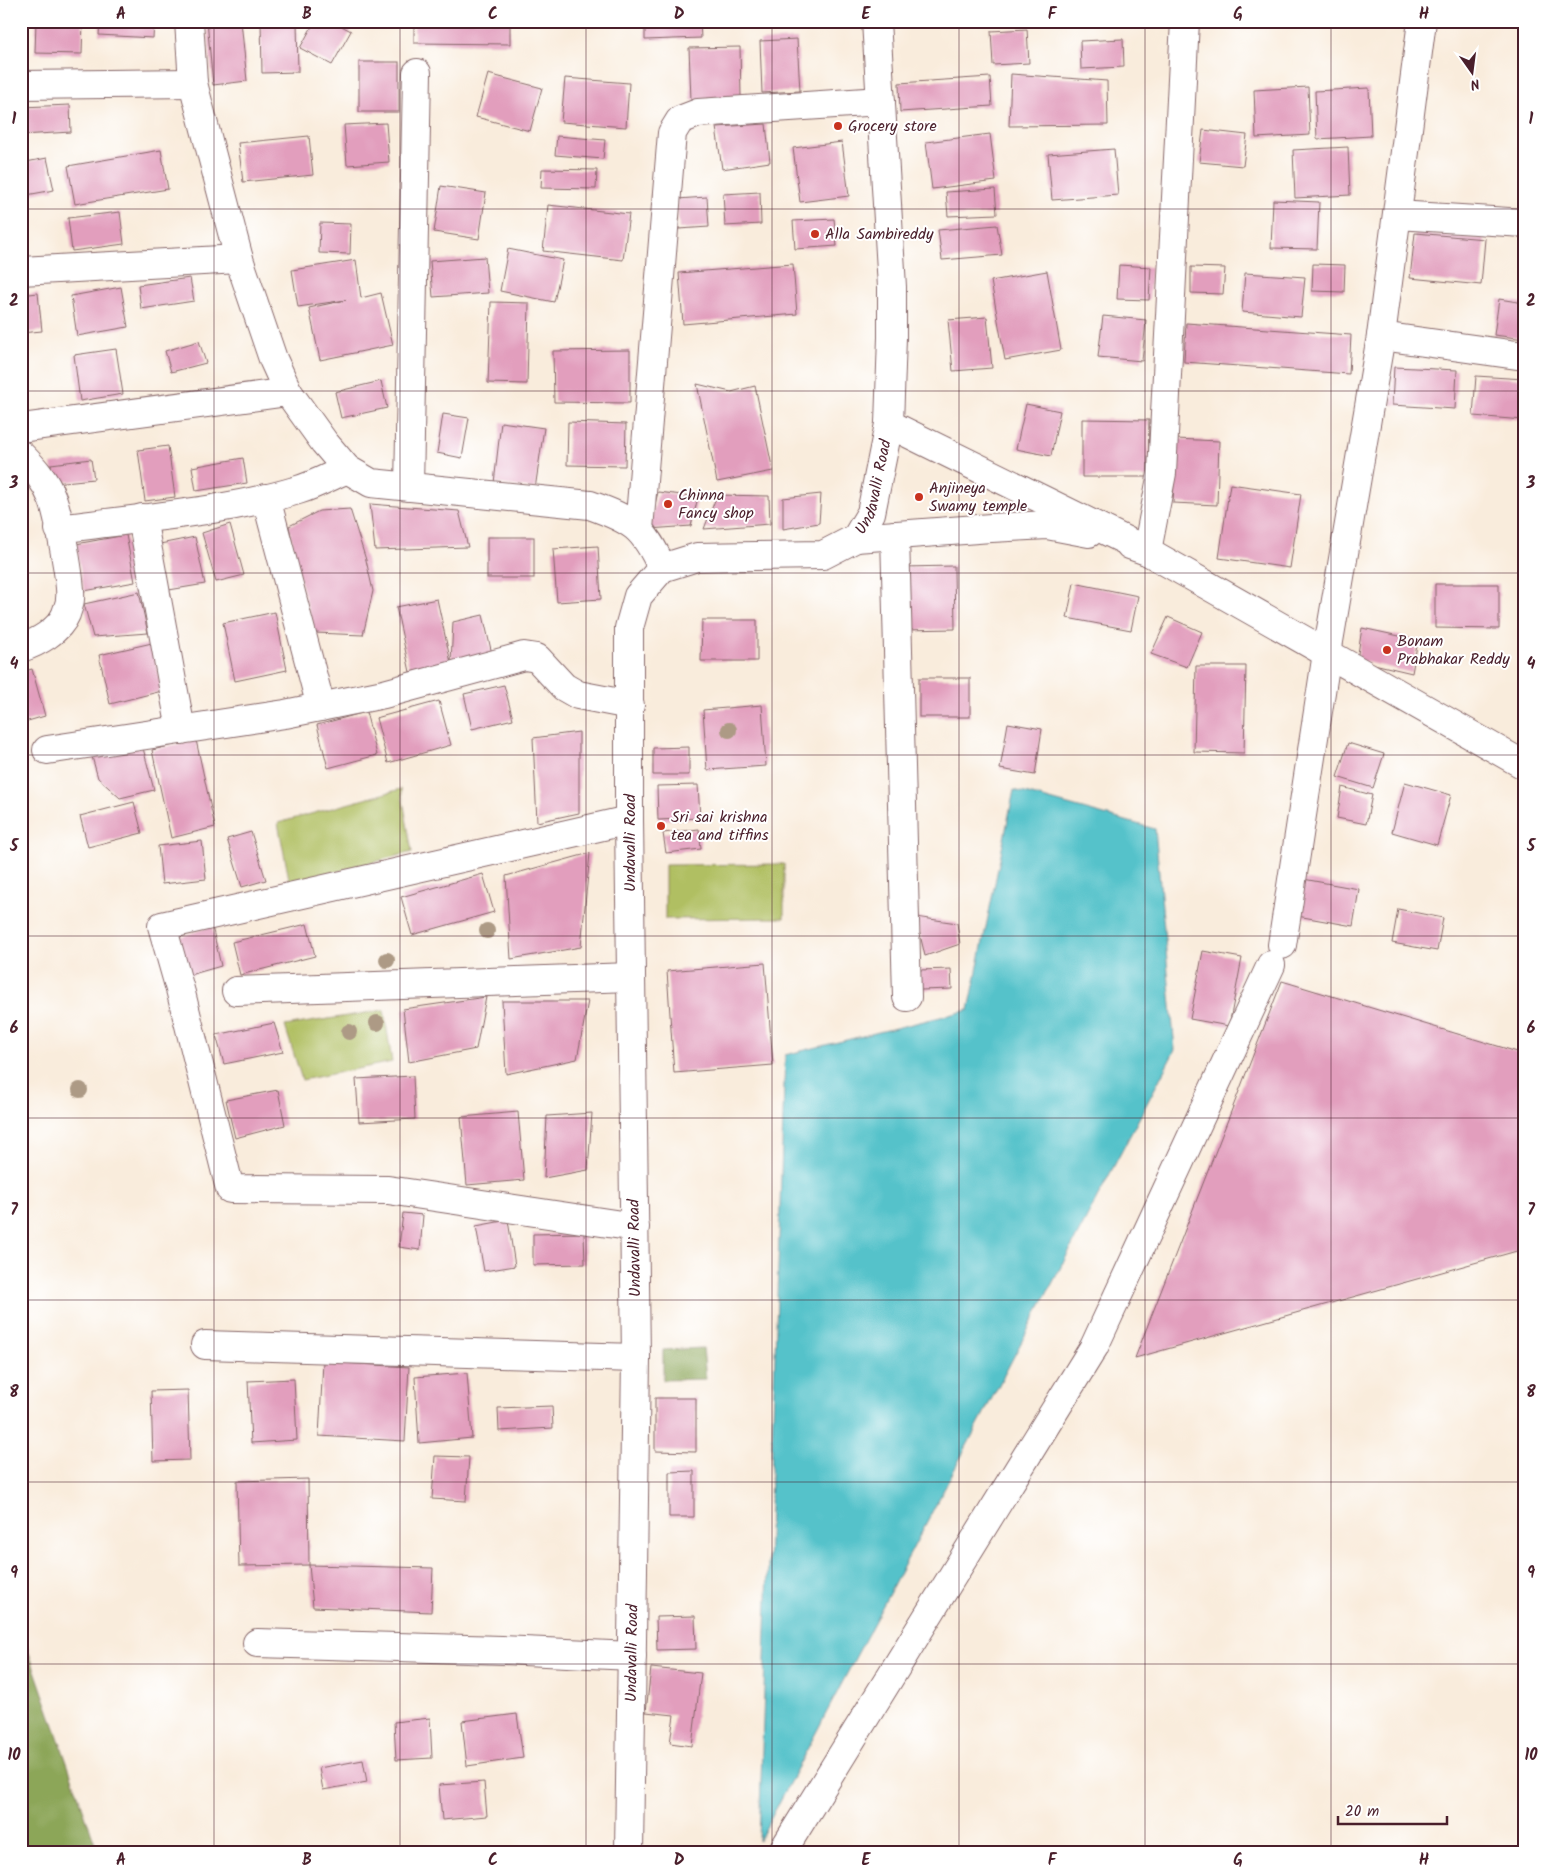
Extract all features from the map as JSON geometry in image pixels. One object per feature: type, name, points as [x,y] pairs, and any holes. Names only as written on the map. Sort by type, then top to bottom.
[{"type":"street","points":[[189,21],[193,83],[239,259],[273,358],[288,392],[347,470],[371,483],[590,505],[617,514],[639,529],[652,546],[662,568]]},
{"type":"street","name":"Undavalli Road","points":[[629,1852],[636,1358],[629,820],[629,628],[638,596],[662,568],[697,557],[823,554],[856,538],[871,513],[889,424],[892,337],[892,287],[876,21]]},
{"type":"street","points":[[1148,551],[1162,473],[1185,21]]},
{"type":"street","points":[[782,1852],[1094,1347],[1276,955],[1381,336],[1422,21]]},
{"type":"street","points":[[409,487],[417,73]]},
{"type":"street","points":[[21,85],[193,83]]},
{"type":"street","points":[[639,529],[672,133],[680,120],[698,113],[881,101]]},
{"type":"street","points":[[1397,215],[1524,223]]},
{"type":"street","points":[[21,271],[239,259]]},
{"type":"street","points":[[1381,336],[1524,356]]},
{"type":"street","points":[[21,428],[288,392]]},
{"type":"street","points":[[889,424],[1148,551],[1524,765]]},
{"type":"street","points":[[21,454],[37,470],[53,500],[69,582],[70,599],[65,616],[50,633],[31,645],[21,648]]},
{"type":"street","points":[[59,529],[217,508],[266,498],[300,490],[347,470]]},
{"type":"street","points":[[266,498],[320,706]]},
{"type":"street","points":[[142,518],[181,730]]},
{"type":"street","points":[[856,538],[1047,525],[1081,530],[1148,551]]},
{"type":"street","points":[[895,535],[907,998]]},
{"type":"street","points":[[47,750],[181,730],[384,694],[524,656],[537,658],[564,687],[578,695],[630,705]]},
{"type":"street","points":[[629,820],[162,926],[230,1188],[388,1190],[635,1227]]},
{"type":"street","points":[[236,991],[631,977]]},
{"type":"street","points":[[205,1346],[636,1358]]},
{"type":"street","points":[[257,1643],[632,1656]]},
{"type":"green space","points":[[401,789],[412,852],[290,884],[278,823]]},
{"type":"green space","points":[[784,864],[784,918],[665,919],[665,865]]},
{"type":"green space","points":[[384,1010],[392,1062],[302,1080],[285,1026]]},
{"type":"green space","points":[[703,1348],[706,1379],[663,1380],[663,1350]]},
{"type":"green space","points":[[21,1630],[98,1852],[21,1852]]},
{"type":"water","points":[[1014,790],[1155,829],[1175,1050],[759,1841],[785,1055],[969,1010]]},
{"type":"building","points":[[36,21],[83,21],[82,54],[35,53]]},
{"type":"building","points":[[100,21],[154,21],[153,38],[99,35]]},
{"type":"building","points":[[207,21],[241,21],[247,81],[213,85]]},
{"type":"building","points":[[261,21],[297,21],[298,72],[262,73]]},
{"type":"building","points":[[315,21],[332,21],[351,31],[332,65],[300,48]]},
{"type":"building","points":[[414,21],[510,21],[510,44],[414,43]]},
{"type":"building","points":[[645,21],[700,21],[701,38],[645,40]]},
{"type":"building","points":[[1027,29],[1029,63],[993,65],[991,31]]},
{"type":"building","points":[[797,39],[800,91],[762,93],[760,41]]},
{"type":"building","points":[[1123,39],[1124,67],[1081,69],[1080,41]]},
{"type":"building","points":[[740,47],[741,98],[691,100],[689,48]]},
{"type":"building","points":[[359,62],[399,62],[399,112],[359,112]]},
{"type":"building","points":[[488,74],[542,88],[530,131],[476,117]]},
{"type":"building","points":[[1011,74],[1107,81],[1108,125],[1009,126]]},
{"type":"building","points":[[990,77],[992,106],[900,112],[899,83]]},
{"type":"building","points":[[565,78],[629,83],[626,127],[561,122]]},
{"type":"building","points":[[1308,87],[1310,135],[1256,138],[1254,90]]},
{"type":"building","points":[[1369,88],[1371,136],[1317,139],[1315,91]]},
{"type":"building","points":[[70,105],[71,132],[21,135],[21,107]]},
{"type":"building","points":[[386,123],[389,162],[347,165],[344,125]]},
{"type":"building","points":[[766,124],[770,162],[722,169],[716,127]]},
{"type":"building","points":[[1203,130],[1247,135],[1243,166],[1199,162]]},
{"type":"building","points":[[990,134],[996,181],[932,189],[926,142]]},
{"type":"building","points":[[309,136],[313,175],[243,182],[238,143]]},
{"type":"building","points":[[557,136],[605,140],[603,159],[555,155]]},
{"type":"building","points":[[842,142],[849,196],[800,202],[793,148]]},
{"type":"building","points":[[1348,147],[1350,195],[1295,198],[1293,150]]},
{"type":"building","points":[[1114,149],[1118,195],[1052,200],[1048,154]]},
{"type":"building","points":[[161,150],[168,189],[75,204],[68,166]]},
{"type":"building","points":[[47,158],[54,190],[21,196],[21,163]]},
{"type":"building","points":[[542,169],[597,170],[596,189],[541,188]]},
{"type":"building","points":[[441,186],[486,193],[479,239],[434,232]]},
{"type":"building","points":[[995,189],[997,214],[948,216],[946,192]]},
{"type":"building","points":[[760,192],[761,224],[725,226],[723,194]]},
{"type":"building","points":[[707,197],[709,227],[679,229],[677,199]]},
{"type":"building","points":[[1273,200],[1319,202],[1317,249],[1271,248]]},
{"type":"building","points":[[548,205],[629,214],[623,260],[543,251]]},
{"type":"building","points":[[120,212],[124,244],[72,251],[68,218]]},
{"type":"building","name":"Alla Sambireddy","points":[[834,219],[837,246],[795,249],[793,221]]},
{"type":"building","points":[[320,223],[351,224],[350,254],[319,253]]},
{"type":"building","points":[[997,225],[1002,255],[942,260],[938,230]]},
{"type":"building","points":[[1415,233],[1485,239],[1481,285],[1410,278]]},
{"type":"building","points":[[508,249],[563,260],[554,302],[500,291]]},
{"type":"building","points":[[485,257],[488,293],[433,297],[430,261]]},
{"type":"building","points":[[356,260],[361,298],[381,293],[393,345],[320,360],[309,308],[346,300],[298,307],[292,270]]},
{"type":"building","points":[[793,264],[797,314],[683,324],[679,273]]},
{"type":"building","points":[[1313,264],[1345,265],[1344,292],[1312,291]]},
{"type":"building","points":[[1119,265],[1151,267],[1149,300],[1117,299]]},
{"type":"building","points":[[1191,267],[1225,268],[1223,294],[1191,293]]},
{"type":"building","points":[[1047,271],[1061,350],[1005,360],[991,281]]},
{"type":"building","points":[[1245,273],[1305,277],[1301,317],[1242,312]]},
{"type":"building","points":[[190,278],[194,301],[141,309],[138,285]]},
{"type":"building","points":[[121,287],[128,327],[77,336],[71,296]]},
{"type":"building","points":[[38,293],[42,331],[21,333],[21,295]]},
{"type":"building","points":[[1499,299],[1524,303],[1524,339],[1494,335]]},
{"type":"building","points":[[491,302],[529,303],[527,384],[488,383]]},
{"type":"building","points":[[1103,316],[1146,320],[1142,361],[1098,357]]},
{"type":"building","points":[[987,317],[992,368],[953,371],[948,320]]},
{"type":"building","points":[[1186,323],[1351,335],[1349,374],[1184,362]]},
{"type":"building","points":[[199,341],[206,363],[171,372],[165,351]]},
{"type":"building","points":[[116,349],[123,394],[80,401],[74,355]]},
{"type":"building","points":[[630,350],[630,403],[554,402],[553,351]]},
{"type":"building","points":[[1394,367],[1457,370],[1455,409],[1392,405]]},
{"type":"building","points":[[1476,376],[1524,379],[1524,420],[1473,416]]},
{"type":"building","points":[[381,381],[387,408],[341,418],[335,392]]},
{"type":"building","points":[[697,384],[731,392],[755,386],[773,471],[717,482]]},
{"type":"building","points":[[1026,404],[1060,411],[1051,456],[1016,449]]},
{"type":"building","points":[[443,414],[469,418],[462,458],[437,453]]},
{"type":"building","points":[[1082,419],[1149,420],[1148,477],[1082,477]]},
{"type":"building","points":[[501,422],[544,428],[535,489],[494,483]]},
{"type":"building","points":[[568,422],[626,424],[625,466],[567,465]]},
{"type":"building","points":[[1176,439],[1219,441],[1217,505],[1173,503]]},
{"type":"building","points":[[168,446],[175,497],[145,501],[138,450]]},
{"type":"building","points":[[243,458],[247,483],[196,491],[192,467]]},
{"type":"building","points":[[91,459],[94,479],[54,483],[51,464]]},
{"type":"building","points":[[1230,484],[1301,494],[1290,568],[1219,558]]},
{"type":"building","points":[[658,492],[698,497],[691,526],[649,529]]},
{"type":"building","points":[[821,494],[819,523],[783,529],[783,498]]},
{"type":"building","points":[[717,495],[769,496],[770,524],[704,529]]},
{"type":"building","points":[[370,504],[459,511],[468,547],[375,550]]},
{"type":"building","points":[[350,509],[366,560],[373,591],[363,635],[315,633],[299,575],[289,526],[319,511]]},
{"type":"building","points":[[230,524],[244,575],[216,582],[202,533]]},
{"type":"building","points":[[126,535],[135,582],[84,591],[76,544]]},
{"type":"building","points":[[195,537],[205,584],[169,590],[160,544]]},
{"type":"building","points":[[487,537],[534,537],[534,578],[487,578]]},
{"type":"building","points":[[598,546],[601,599],[557,602],[553,549]]},
{"type":"building","points":[[954,566],[955,629],[905,630],[903,567]]},
{"type":"building","points":[[1074,583],[1138,596],[1131,630],[1067,618]]},
{"type":"building","points":[[1435,584],[1499,584],[1499,629],[1435,628]]},
{"type":"building","points":[[139,592],[148,633],[93,637],[84,604]]},
{"type":"building","points":[[437,599],[451,663],[410,672],[396,607]]},
{"type":"building","points":[[275,612],[287,670],[235,681],[223,623]]},
{"type":"building","points":[[483,615],[492,654],[451,663],[453,622]]},
{"type":"building","points":[[1168,617],[1202,632],[1187,667],[1151,654]]},
{"type":"building","points":[[702,620],[757,620],[757,661],[701,661]]},
{"type":"building","name":"Bonam Prabhakar Reddy","points":[[1362,628],[1418,640],[1412,673],[1357,660]]},
{"type":"building","points":[[152,643],[162,691],[110,704],[99,655]]},
{"type":"building","points":[[1196,666],[1246,666],[1244,753],[1194,752]]},
{"type":"building","points":[[32,669],[45,716],[21,723],[21,672]]},
{"type":"building","points":[[919,678],[970,678],[970,717],[919,717]]},
{"type":"building","points":[[504,685],[513,719],[472,729],[464,694]]},
{"type":"building","points":[[439,701],[451,745],[388,763],[376,718]]},
{"type":"building","points":[[762,705],[766,766],[707,770],[703,710]]},
{"type":"building","points":[[366,712],[377,755],[328,768],[317,725]]},
{"type":"building","points":[[1008,723],[1042,729],[1035,775],[1000,769]]},
{"type":"building","points":[[579,732],[579,813],[537,822],[533,738]]},
{"type":"building","points":[[196,740],[215,827],[171,838],[152,750]]},
{"type":"building","points":[[1348,743],[1384,754],[1373,788],[1337,777]]},
{"type":"building","points":[[689,747],[689,775],[653,775],[653,748]]},
{"type":"building","points":[[143,748],[154,790],[120,798],[98,778],[91,753]]},
{"type":"building","points":[[1405,782],[1451,795],[1437,845],[1392,832]]},
{"type":"building","points":[[698,785],[700,818],[658,820],[657,786]]},
{"type":"building","points":[[1342,787],[1372,795],[1366,824],[1337,818]]},
{"type":"building","points":[[134,802],[142,833],[88,847],[80,816]]},
{"type":"building","points":[[699,829],[701,849],[666,853],[663,833]]},
{"type":"building","points":[[251,832],[266,880],[242,887],[227,839]]},
{"type":"building","points":[[202,841],[206,879],[162,884],[158,846]]},
{"type":"building","points":[[590,853],[581,947],[511,959],[506,876]]},
{"type":"building","points":[[483,874],[494,912],[412,935],[401,897]]},
{"type":"building","points":[[1303,879],[1359,889],[1353,926],[1297,916]]},
{"type":"building","points":[[1398,909],[1443,918],[1437,951],[1392,943]]},
{"type":"building","points":[[916,917],[957,923],[960,944],[925,956]]},
{"type":"building","points":[[307,924],[315,956],[240,975],[232,942]]},
{"type":"building","points":[[212,926],[221,966],[186,976],[174,939]]},
{"type":"building","points":[[1203,951],[1242,958],[1229,1026],[1190,1019]]},
{"type":"building","points":[[765,963],[773,1065],[674,1073],[667,971]]},
{"type":"building","points":[[951,969],[952,989],[920,990],[919,970]]},
{"type":"building","points":[[1282,981],[1524,1054],[1524,1249],[1135,1358]]},
{"type":"building","points":[[486,997],[476,1049],[409,1062],[403,1009]]},
{"type":"building","points":[[502,1001],[588,1001],[577,1059],[506,1074]]},
{"type":"building","points":[[274,1023],[283,1052],[224,1064],[216,1035]]},
{"type":"building","points":[[413,1076],[415,1119],[359,1122],[356,1079]]},
{"type":"building","points":[[278,1090],[285,1125],[235,1138],[226,1100]]},
{"type":"building","points":[[518,1112],[524,1180],[467,1185],[461,1117]]},
{"type":"building","points":[[592,1113],[588,1170],[544,1178],[547,1116]]},
{"type":"building","points":[[403,1213],[423,1215],[420,1250],[399,1247]]},
{"type":"building","points":[[508,1220],[515,1266],[484,1271],[476,1226]]},
{"type":"building","points":[[584,1233],[585,1264],[533,1265],[533,1234]]},
{"type":"building","points":[[323,1362],[409,1367],[405,1441],[319,1436]]},
{"type":"building","points":[[467,1373],[472,1438],[419,1443],[415,1377]]},
{"type":"building","points":[[294,1379],[297,1440],[251,1443],[248,1381]]},
{"type":"building","points":[[188,1390],[190,1460],[153,1461],[151,1391]]},
{"type":"building","points":[[655,1398],[696,1398],[696,1452],[655,1451]]},
{"type":"building","points":[[552,1406],[553,1428],[499,1431],[498,1408]]},
{"type":"building","points":[[435,1456],[469,1457],[466,1501],[432,1499]]},
{"type":"building","points":[[694,1471],[694,1517],[669,1517],[669,1472]]},
{"type":"building","points":[[308,1479],[309,1565],[239,1566],[237,1481]]},
{"type":"building","points":[[309,1565],[433,1568],[431,1612],[313,1607]]},
{"type":"building","points":[[695,1616],[696,1649],[657,1650],[656,1617]]},
{"type":"building","points":[[651,1668],[701,1673],[692,1746],[670,1743],[674,1715],[646,1712]]},
{"type":"building","points":[[517,1714],[523,1758],[467,1766],[462,1721]]},
{"type":"building","points":[[430,1718],[432,1758],[396,1760],[394,1722]]},
{"type":"building","points":[[363,1760],[367,1782],[323,1790],[319,1768]]},
{"type":"building","points":[[484,1782],[487,1816],[442,1820],[439,1785]]},
{"type":"place","name":"Grocery store","points":[[838,126]]},
{"type":"place","name":"Alla Sambireddy","points":[[815,234]]},
{"type":"place","name":"Anjineya Swamy temple","points":[[919,497]]},
{"type":"place","name":"Chinna Fancy shop","points":[[668,504]]},
{"type":"place","name":"Bonam Prabhakar Reddy","points":[[1387,650]]},
{"type":"place","name":"Sri sai krishna tea and tiffins","points":[[661,826]]}]
